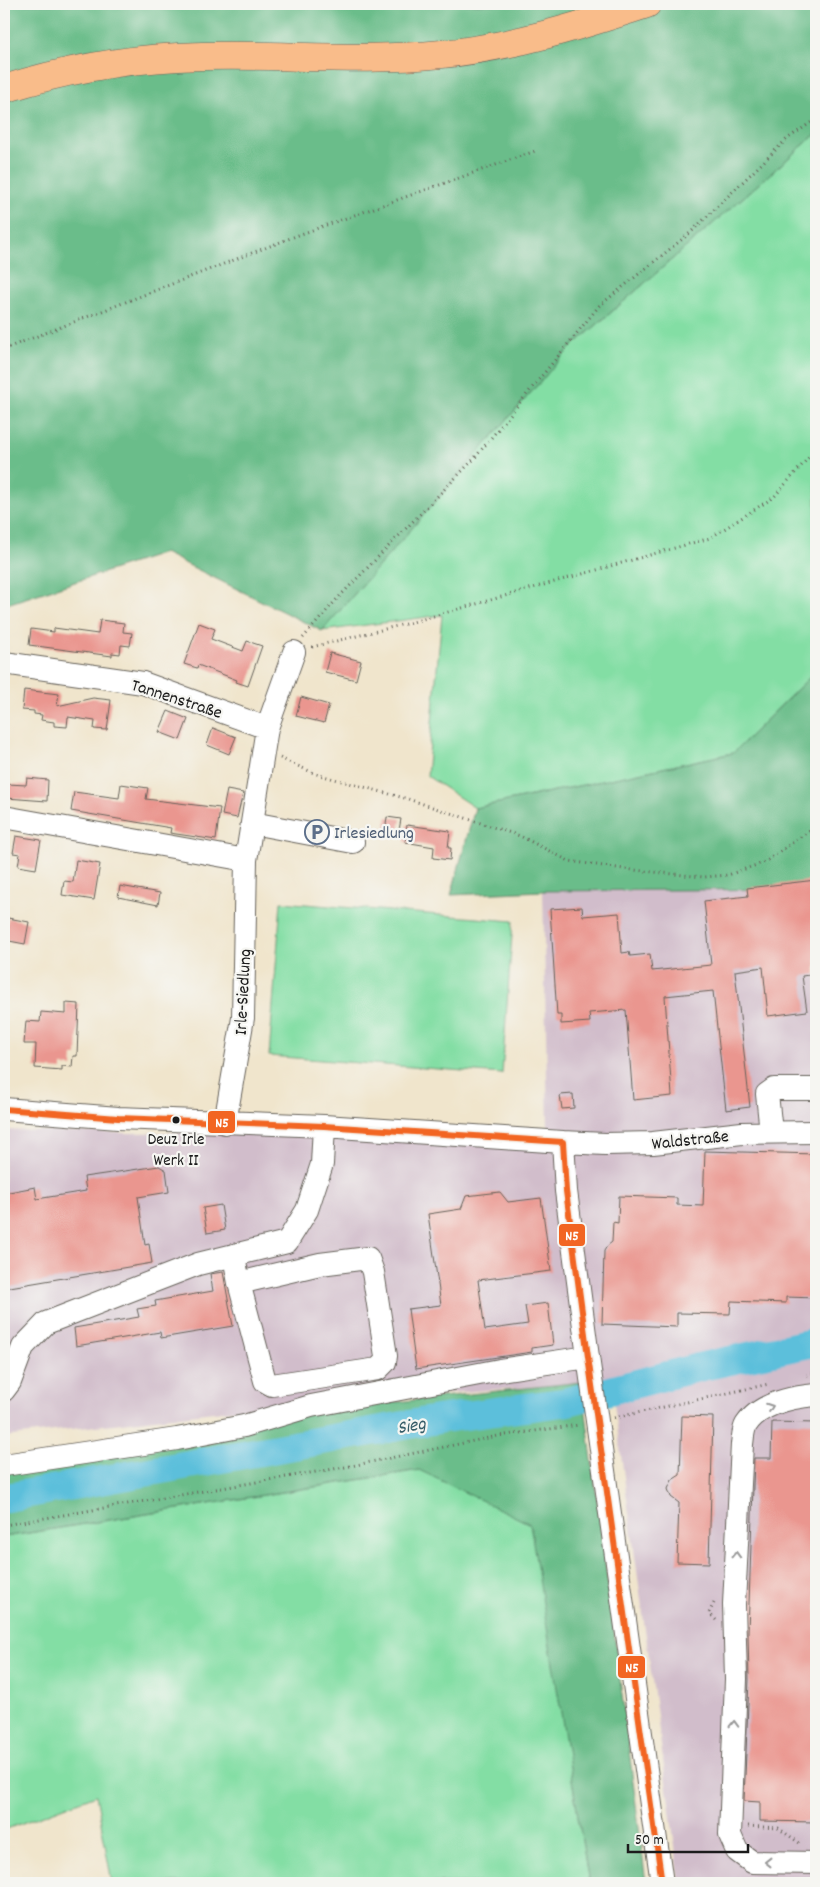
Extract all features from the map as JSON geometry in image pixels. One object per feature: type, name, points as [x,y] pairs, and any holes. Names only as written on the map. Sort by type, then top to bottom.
[{"type":"main road","points":[[4,89],[66,71],[145,59],[212,56],[387,58],[442,54],[505,44],[554,33],[647,4]]},
{"type":"street","points":[[267,728],[294,652]]},
{"type":"street","name":"Tannenstraße","points":[[4,664],[143,683],[267,728]]},
{"type":"street","name":"Irle-Siedlung","points":[[225,1123],[243,1018],[246,860],[267,728]]},
{"type":"street","points":[[4,817],[246,860]]},
{"type":"street","points":[[252,823],[353,842]]},
{"type":"street","points":[[771,1132],[767,1094],[774,1089],[816,1089]]},
{"type":"street","name":"Waldstraße","points":[[4,1109],[118,1118],[324,1126],[606,1144],[653,1143],[742,1133],[816,1132]]},
{"type":"street","points":[[4,1390],[10,1382],[23,1347],[46,1322],[198,1264],[286,1242],[307,1210],[322,1164],[324,1126]]},
{"type":"street","points":[[563,1142],[566,1191],[596,1417],[662,1883]]},
{"type":"street","points":[[234,1256],[239,1283],[265,1380],[272,1384],[378,1368],[385,1362],[386,1356],[373,1272],[368,1258],[320,1264],[239,1283]]},
{"type":"street","points":[[4,1465],[177,1439],[244,1426],[311,1406],[510,1368],[588,1356]]},
{"type":"street","points":[[811,1385],[789,1400],[764,1408],[756,1413],[745,1426],[742,1444],[734,1594],[736,1679],[730,1835],[737,1851],[752,1862],[816,1862]]},
{"type":"path","points":[[294,652],[305,635],[337,599],[473,460],[599,306],[690,233],[787,139],[816,119]]},
{"type":"path","points":[[4,348],[301,234],[538,150]]},
{"type":"path","points":[[294,652],[409,623],[710,538],[774,497],[816,449]]},
{"type":"path","points":[[263,750],[316,774],[408,799],[520,836],[569,861],[624,869],[704,877],[728,875],[765,862],[816,826]]},
{"type":"path","points":[[811,1385],[816,1373]]},
{"type":"path","points":[[4,1525],[351,1466],[778,1382]]},
{"type":"shaded area","points":[[816,889],[816,1883],[680,1883],[611,1382],[222,1411],[4,1437],[4,1130],[127,1133],[548,1128],[543,891]]},
{"type":"green space","points":[[4,4],[816,4],[816,134],[569,349],[322,631],[164,553],[4,605]]},
{"type":"green space","points":[[816,134],[816,671],[733,753],[475,808],[427,776],[442,615],[322,631],[569,349]]},
{"type":"green space","points":[[816,671],[816,889],[543,891],[451,895],[475,808],[733,753]]},
{"type":"green space","points":[[281,902],[513,921],[502,1074],[269,1056]]},
{"type":"green space","points":[[582,1382],[646,1883],[589,1883],[530,1524],[419,1470],[4,1537],[4,1470],[312,1411]]},
{"type":"green space","points":[[420,1470],[531,1524],[589,1883],[112,1883],[96,1795],[4,1830],[4,1537]]},
{"type":"building","points":[[100,620],[124,623],[123,632],[132,633],[130,646],[121,645],[120,654],[112,653],[112,656],[29,645],[31,629],[54,632],[54,628],[98,634]]},
{"type":"building","points":[[199,623],[215,629],[211,639],[243,651],[247,641],[262,646],[248,686],[198,665],[197,668],[184,664]]},
{"type":"building","points":[[330,653],[361,661],[356,680],[325,672]]},
{"type":"building","points":[[24,690],[59,694],[57,706],[93,698],[111,700],[107,730],[94,729],[95,721],[68,717],[67,727],[54,726],[54,722],[41,720],[42,715],[34,714],[34,711],[22,710]]},
{"type":"building","points":[[301,697],[329,705],[324,723],[296,716]]},
{"type":"building","points":[[168,711],[188,719],[180,740],[159,732]]},
{"type":"building","points":[[213,728],[236,737],[229,754],[207,745]]},
{"type":"building","points":[[27,778],[48,780],[47,801],[6,798],[8,784],[26,785]]},
{"type":"building","points":[[121,784],[148,788],[146,799],[220,808],[216,840],[170,833],[171,828],[71,811],[74,792],[119,798]]},
{"type":"building","points":[[227,790],[243,793],[237,818],[222,815]]},
{"type":"building","points":[[387,817],[401,819],[398,836],[385,833]]},
{"type":"building","points":[[407,825],[450,831],[448,848],[451,848],[450,860],[433,858],[434,847],[405,842]]},
{"type":"building","points":[[16,836],[41,840],[36,869],[18,866],[20,854],[13,853]]},
{"type":"building","points":[[76,860],[100,864],[94,900],[62,895],[64,881],[73,882]]},
{"type":"building","points":[[816,880],[816,974],[802,976],[807,1011],[768,1016],[763,967],[735,971],[750,1107],[726,1110],[713,991],[665,996],[672,1096],[633,1100],[626,1010],[589,1013],[590,1022],[561,1024],[561,1015],[557,1015],[550,909],[582,907],[583,916],[619,913],[622,953],[629,952],[630,956],[650,954],[652,971],[711,965],[704,901],[748,896],[747,888]]},
{"type":"building","points":[[120,886],[160,893],[158,905],[118,897]]},
{"type":"building","points":[[8,918],[29,922],[25,944],[4,940]]},
{"type":"building","points":[[66,1003],[79,1004],[77,1056],[73,1056],[72,1067],[62,1066],[62,1070],[35,1068],[36,1044],[24,1044],[26,1021],[40,1022],[41,1012],[66,1014]]},
{"type":"building","points":[[573,1094],[574,1108],[562,1109],[560,1095]]},
{"type":"building","points":[[705,1151],[816,1154],[816,1298],[786,1297],[786,1303],[731,1301],[730,1314],[677,1313],[677,1327],[602,1324],[604,1251],[612,1242],[613,1222],[618,1223],[619,1196],[677,1198],[677,1205],[703,1206]]},
{"type":"building","points":[[159,1166],[166,1170],[169,1192],[138,1197],[145,1245],[149,1244],[152,1263],[4,1288],[4,1193],[35,1187],[37,1199],[86,1191],[84,1177]]},
{"type":"building","points":[[500,1192],[508,1202],[541,1198],[551,1271],[478,1280],[485,1330],[528,1324],[525,1306],[548,1303],[553,1345],[532,1348],[532,1352],[416,1369],[408,1309],[441,1305],[428,1214],[461,1209],[466,1196]]},
{"type":"building","points":[[221,1205],[225,1230],[207,1233],[203,1208]]},
{"type":"building","points":[[223,1272],[233,1326],[161,1338],[160,1332],[76,1346],[74,1328],[139,1317],[137,1309],[156,1306],[155,1301],[213,1291],[210,1274]]},
{"type":"building","points":[[682,1416],[713,1417],[709,1563],[677,1562],[679,1503],[671,1497],[668,1489],[672,1480],[680,1475]]},
{"type":"building","points":[[772,1422],[816,1423],[816,1822],[760,1821],[760,1802],[744,1801],[754,1458],[771,1458]]},
{"type":"waterway","name":"Sieg","points":[[4,1498],[440,1419],[566,1402],[700,1367],[816,1342]]},
{"type":"transit line","name":"N5","points":[[4,1109],[118,1118],[324,1126],[563,1142],[566,1191],[588,1357],[662,1883]]},
{"type":"place","name":"Irlesiedlung","points":[[317,832]]},
{"type":"place","name":"Deuz Irle Werk II","points":[[176,1120]]}]
